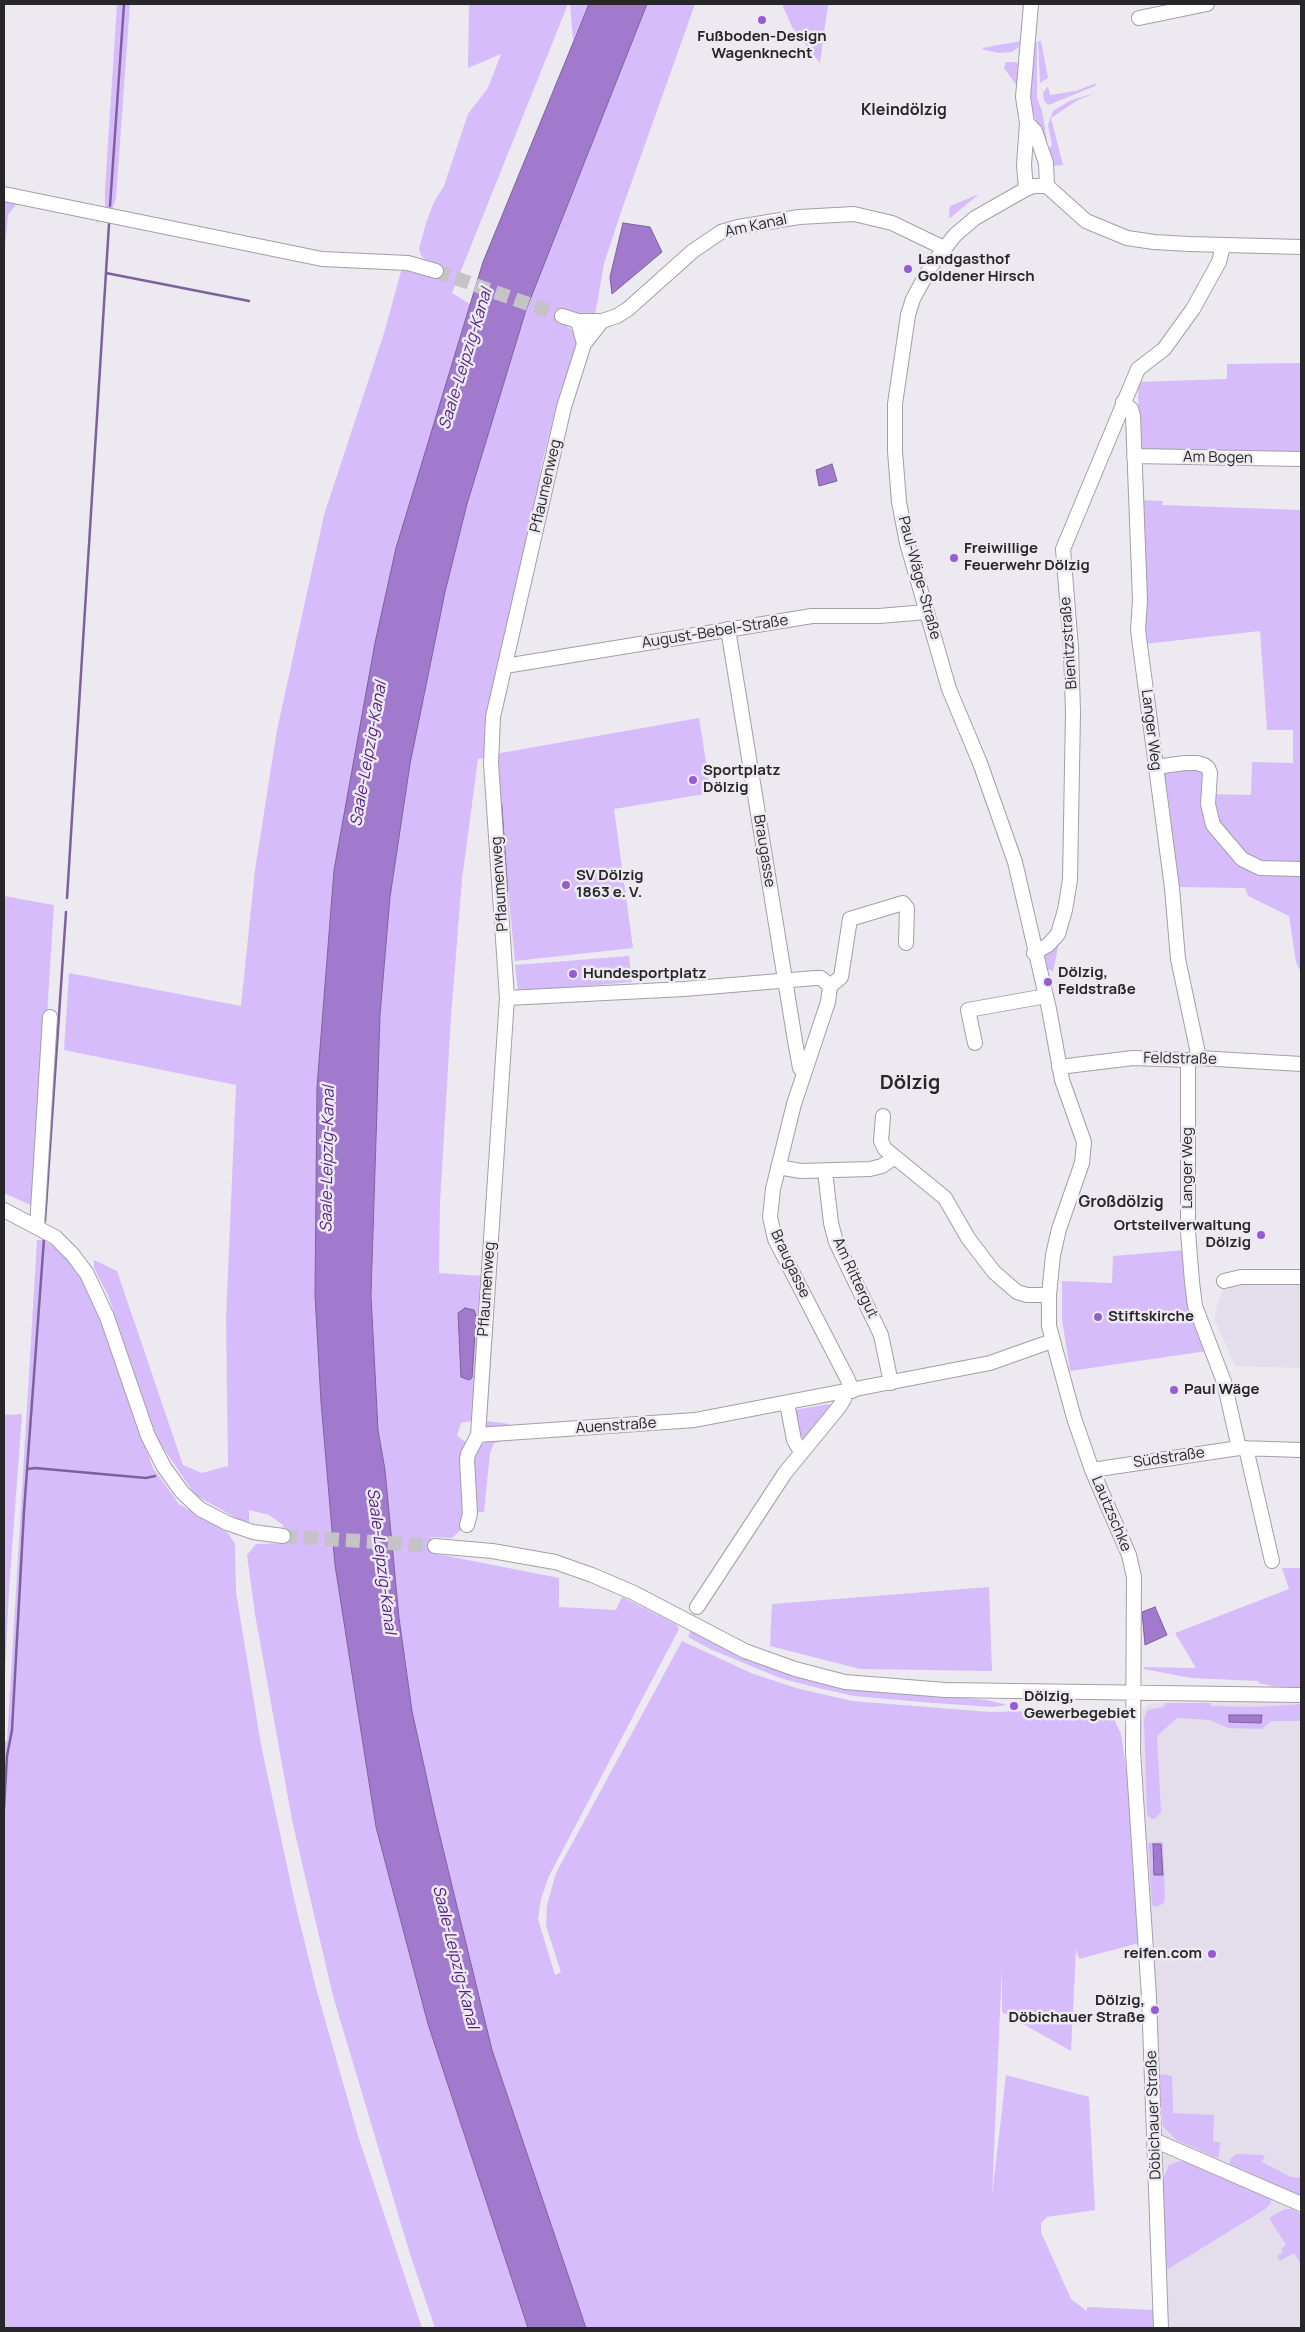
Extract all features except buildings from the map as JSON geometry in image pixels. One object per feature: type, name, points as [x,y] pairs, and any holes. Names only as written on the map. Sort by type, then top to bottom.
[{"type":"street","points":[[1026,189],[1024,165],[1026,123],[1023,97],[1031,4]]},
{"type":"street","points":[[1139,18],[1207,4]]},
{"type":"street","points":[[1026,123],[1035,131],[1046,163],[1047,186],[1086,221],[1113,234],[1154,242],[1223,246],[1301,246]]},
{"type":"street","name":"Paul-Wäge-Straße","points":[[1047,186],[1034,186],[1026,189],[975,218],[944,248],[919,286],[908,315],[894,411],[895,451],[900,502],[907,543],[948,689],[980,763],[1015,862],[1034,953],[1046,996],[1059,1067],[1085,1148],[1082,1163],[1056,1243],[1050,1271],[1049,1295],[1052,1341]]},
{"type":"street","points":[[4,194],[322,259],[408,263],[436,270]]},
{"type":"street","name":"Am Kanal","points":[[562,316],[578,321],[602,320],[617,316],[628,309],[693,251],[714,236],[729,229],[799,217],[854,214],[892,223],[944,248]]},
{"type":"street","name":"Bienitzstraße","points":[[1034,953],[1048,945],[1058,934],[1066,910],[1070,880],[1073,712],[1072,648],[1063,549],[1138,369],[1164,349],[1193,309],[1219,262],[1223,246]]},
{"type":"street","name":"Pflaumenweg","points":[[478,1435],[507,998],[490,751],[493,717],[564,407],[584,344],[602,320]]},
{"type":"street","points":[[578,321],[584,344]]},
{"type":"street","name":"Langer Weg","points":[[1123,402],[1130,409],[1133,416],[1140,600],[1138,630],[1174,906],[1178,959],[1194,1059],[1188,1232],[1192,1282],[1196,1306],[1224,1382],[1242,1448]]},
{"type":"street","name":"Am Bogen","points":[[1134,456],[1301,459]]},
{"type":"street","name":"August-Bebel-Straße","points":[[504,666],[812,616],[879,616],[926,612]]},
{"type":"street","name":"Braugasse","points":[[728,629],[800,1068],[804,1072]]},
{"type":"street","points":[[1155,767],[1197,763],[1208,768],[1208,804],[1212,825],[1242,859],[1260,868],[1301,869]]},
{"type":"street","name":"Braugasse","points":[[848,1392],[848,1380],[775,1240],[771,1225],[770,1209],[778,1167],[804,1072],[836,982],[850,919],[904,903],[907,908],[906,943]]},
{"type":"street","points":[[507,998],[684,989],[821,978],[836,982]]},
{"type":"street","points":[[975,1044],[968,1010],[1046,996]]},
{"type":"street","points":[[37,1226],[50,1017]]},
{"type":"street","name":"Feldstraße","points":[[1059,1067],[1132,1058],[1301,1064]]},
{"type":"street","points":[[883,1116],[882,1141],[886,1148],[945,1198],[977,1252],[1010,1287],[1027,1295],[1049,1295]]},
{"type":"street","points":[[778,1167],[825,1171],[870,1169],[882,1166],[895,1157]]},
{"type":"street","name":"Am Rittergut","points":[[825,1171],[831,1222],[836,1242],[881,1335],[892,1383]]},
{"type":"street","points":[[4,1210],[37,1226],[64,1245],[87,1274],[107,1317],[148,1436],[164,1467],[182,1492],[200,1509],[227,1523],[253,1532],[283,1536]]},
{"type":"street","points":[[1224,1281],[1241,1277],[1294,1277]]},
{"type":"street","name":"Auenstraße","points":[[478,1435],[695,1420],[848,1392],[990,1363],[1052,1341]]},
{"type":"street","name":"Lautzschke","points":[[1052,1341],[1066,1393],[1092,1470],[1133,1567],[1133,1692]]},
{"type":"street","points":[[697,1607],[801,1452],[839,1406],[848,1392]]},
{"type":"street","points":[[787,1403],[794,1440],[801,1452]]},
{"type":"street","points":[[468,1525],[470,1514],[468,1454],[478,1435]]},
{"type":"street","points":[[1242,1448],[1272,1561]]},
{"type":"street","name":"Südstraße","points":[[1092,1470],[1242,1448],[1301,1450]]},
{"type":"street","points":[[435,1546],[492,1551],[555,1562],[592,1575],[634,1594],[745,1651],[795,1669],[838,1680],[869,1685],[945,1690],[1301,1695]]},
{"type":"street","name":"Döbichauer Straße","points":[[1133,1692],[1133,1752],[1145,1914],[1156,2141],[1161,2328]]},
{"type":"street","points":[[1156,2141],[1301,2204]]},
{"type":"shaded area","points":[[117,4],[130,4],[116,198],[112,211],[105,210],[105,189]]},
{"type":"shaded area","points":[[469,4],[568,4],[452,293],[470,304],[446,383],[334,871],[317,1086],[315,1295],[321,1402],[335,1565],[376,1827],[428,2024],[528,2328],[435,2328],[410,2254],[333,1996],[292,1820],[255,1614],[247,1555],[256,1544],[285,1543],[283,1525],[269,1515],[249,1510],[249,1525],[195,1495],[154,1434],[108,1295],[94,1268],[94,1260],[117,1271],[183,1465],[202,1473],[228,1466],[226,1319],[236,1085],[64,1050],[69,973],[241,1006],[255,870],[277,730],[324,515],[384,333],[402,268],[438,277],[442,267],[429,263],[422,257],[419,249],[426,223],[434,202],[444,186],[468,114],[488,88],[501,54],[468,68]]},
{"type":"shaded area","points":[[570,4],[589,4],[573,40]]},
{"type":"shaded area","points":[[647,4],[695,4],[604,264],[595,315],[579,315],[563,309],[559,321],[578,336],[576,353],[560,392],[542,463],[536,500],[489,704],[484,744],[487,758],[478,759],[462,879],[451,1017],[440,1202],[439,1273],[484,1276],[475,1416],[471,1421],[461,1423],[457,1436],[466,1442],[464,1447],[464,1527],[452,1538],[431,1537],[432,1553],[559,1578],[559,1607],[616,1610],[622,1597],[676,1624],[679,1629],[549,1876],[541,1899],[538,1919],[555,1975],[561,1972],[546,1926],[547,1905],[556,1873],[682,1641],[751,1673],[796,1688],[852,1701],[990,1712],[1096,1710],[1114,1719],[1121,1734],[1131,1802],[1139,1943],[1079,1959],[1076,1949],[1071,2051],[1002,2012],[1002,1966],[992,2196],[1006,2075],[1089,2097],[1095,2210],[1047,2217],[1041,2223],[1041,2232],[1071,2299],[1087,2311],[1087,2307],[1154,2310],[1155,2328],[586,2328],[492,2050],[435,1816],[412,1711],[399,1618],[385,1470],[378,1430],[371,1319],[380,1015],[390,897],[410,764],[445,592],[467,504],[526,310]]},
{"type":"shaded area","points":[[782,4],[828,4],[820,63],[792,27]]},
{"type":"shaded area","points":[[1021,41],[1019,47],[1012,52],[999,53],[982,48]]},
{"type":"shaded area","points":[[1038,41],[1041,41],[1048,78],[1040,83]]},
{"type":"shaded area","points":[[1034,42],[1037,42],[1037,98],[1042,111],[1047,140],[1043,143],[1028,96]]},
{"type":"shaded area","points":[[1006,62],[1016,62],[1019,65],[1017,86],[1004,68]]},
{"type":"shaded area","points":[[1096,83],[1095,86],[1051,104],[1048,105],[1044,101],[1043,93],[1048,86],[1050,95],[1076,91]]},
{"type":"shaded area","points":[[1098,92],[1078,100],[1051,118],[1063,165],[1053,166],[1048,150],[1052,145],[1048,125],[1053,111],[1069,101]]},
{"type":"shaded area","points":[[979,194],[950,218],[949,217],[950,206]]},
{"type":"shaded area","points":[[4,200],[99,218],[98,224],[96,220],[16,205],[8,215],[4,257]]},
{"type":"shaded area","points":[[1301,363],[1301,451],[1139,451],[1138,382],[1227,379],[1227,364]]},
{"type":"shaded area","points":[[1138,500],[1163,501],[1162,505],[1301,510],[1301,865],[1252,863],[1220,830],[1212,794],[1251,795],[1252,762],[1293,763],[1293,730],[1267,730],[1260,631],[1144,644]]},
{"type":"shaded area","name":"SV Dölzig 1863 e. V.","points":[[699,718],[711,793],[614,809],[633,948],[515,961],[495,754]]},
{"type":"shaded area","points":[[1187,767],[1201,771],[1204,776],[1206,816],[1244,864],[1301,871],[1301,973],[1296,962],[1289,916],[1248,896],[1245,888],[1176,887],[1162,777],[1166,772]]},
{"type":"shaded area","points":[[4,896],[54,904],[35,1207],[4,1193]]},
{"type":"shaded area","points":[[1059,943],[1053,971],[1044,969],[1044,955]]},
{"type":"shaded area","name":"Hundesportplatz","points":[[629,956],[632,982],[518,992],[515,965]]},
{"type":"shaded area","points":[[37,1240],[43,1240],[56,1248],[74,1267],[90,1293],[153,1468],[179,1504],[228,1533],[235,1544],[236,1592],[261,1745],[295,1903],[316,1988],[359,2139],[422,2328],[4,2328],[4,1742],[7,1741]]},
{"type":"shaded area","points":[[493,1250],[498,1251],[487,1421],[509,1424],[508,1430],[488,1429],[481,1422]]},
{"type":"shaded area","points":[[1185,1250],[1207,1351],[1070,1371],[1062,1319],[1062,1281],[1112,1283],[1113,1256]]},
{"type":"shaded area","points":[[1301,1279],[1301,1368],[1235,1366],[1215,1320],[1216,1309],[1224,1284]]},
{"type":"shaded area","points":[[829,1404],[832,1408],[805,1438],[800,1437],[794,1410]]},
{"type":"shaded area","points":[[22,1414],[9,1590],[4,1693],[4,1415]]},
{"type":"shaded area","points":[[488,1440],[501,1442],[494,1443],[490,1453],[484,1512],[474,1512],[472,1453]]},
{"type":"shaded area","points":[[1282,1568],[1301,1568],[1301,1688],[1272,1686],[1258,1683],[1258,1681],[1191,1678],[1144,1669],[1143,1667],[1196,1668],[1175,1633],[1289,1589]]},
{"type":"shaded area","points":[[989,1587],[992,1671],[860,1669],[770,1646],[772,1604]]},
{"type":"shaded area","points":[[691,1630],[848,1688],[987,1700],[1007,1705],[992,1707],[854,1696],[818,1688],[780,1678],[710,1649],[688,1637]]},
{"type":"shaded area","points":[[1301,1701],[1301,2328],[1160,2328],[1150,1946],[1140,1715],[1147,1705],[1155,1703]]},
{"type":"shaded area","points":[[1165,1703],[1210,1703],[1211,1706],[1258,1707],[1301,1704],[1301,1721],[1271,1721],[1262,1729],[1228,1728],[1210,1720],[1177,1718],[1157,1736],[1161,1812],[1155,1819],[1147,1815],[1144,1719],[1147,1710],[1164,1707]]},
{"type":"shaded area","points":[[1163,1842],[1165,1900],[1163,1904],[1155,1907],[1152,1905],[1148,1843]]},
{"type":"shaded area","points":[[1161,2074],[1172,2076],[1173,2113],[1214,2115],[1213,2142],[1220,2142],[1219,2156],[1217,2158],[1176,2140],[1163,2126],[1159,2079]]},
{"type":"shaded area","points":[[1236,2154],[1265,2155],[1262,2162],[1291,2177],[1301,2178],[1301,2197],[1230,2164],[1230,2159]]},
{"type":"shaded area","points":[[1180,2161],[1188,2162],[1271,2198],[1271,2203],[1264,2210],[1168,2269],[1166,2266],[1163,2179],[1169,2165]]},
{"type":"shaded area","points":[[1285,2209],[1292,2209],[1301,2214],[1301,2264],[1294,2253],[1280,2261],[1277,2256],[1283,2252],[1281,2249],[1286,2245],[1269,2218]]},
{"type":"water","name":"Saale-Leipzig-Kanal","points":[[589,4],[647,4],[526,310],[467,504],[445,592],[410,764],[390,897],[380,1015],[371,1296],[378,1430],[385,1470],[399,1618],[412,1711],[435,1816],[492,2050],[586,2328],[528,2328],[428,2024],[376,1827],[335,1565],[321,1402],[315,1295],[317,1087],[334,870],[375,643],[396,548],[483,262]]},
{"type":"water","points":[[623,223],[650,227],[662,252],[612,294],[610,277]]},
{"type":"water","points":[[832,464],[837,481],[819,486],[816,470]]},
{"type":"water","points":[[465,1308],[474,1310],[476,1316],[472,1378],[469,1380],[461,1377],[458,1313]]},
{"type":"water","points":[[1155,1607],[1167,1635],[1145,1645],[1142,1612]]},
{"type":"water","points":[[1229,1715],[1262,1715],[1261,1723],[1229,1722]]},
{"type":"water","points":[[1153,1844],[1161,1844],[1163,1875],[1154,1875]]},
{"type":"waterway","points":[[110,206],[124,4]]},
{"type":"waterway","points":[[67,898],[109,224]]},
{"type":"waterway","points":[[106,273],[249,301]]},
{"type":"waterway","points":[[501,804],[507,891]]},
{"type":"waterway","points":[[45,1221],[66,912]]},
{"type":"waterway","points":[[4,1809],[7,1756],[12,1730],[24,1511],[44,1239]]},
{"type":"waterway","points":[[28,1469],[35,1468],[146,1478],[155,1476]]},
{"type":"tunnel","points":[[436,271],[562,316]]},
{"type":"tunnel","points":[[283,1536],[435,1546]]},
{"type":"place","name":"Fußboden-Design Wagenknecht","points":[[762,20]]},
{"type":"place","name":"Landgasthof Goldener Hirsch","points":[[908,269]]},
{"type":"place","name":"Freiwillige Feuerwehr Dölzig","points":[[954,558]]},
{"type":"place","name":"Sportplatz Dölzig","points":[[693,780]]},
{"type":"place","name":"SV Dölzig 1863 e. V.","points":[[566,885]]},
{"type":"place","name":"Hundesportplatz","points":[[573,974]]},
{"type":"place","name":"Dölzig, Feldstraße","points":[[1048,982]]},
{"type":"place","name":"Ortsteilverwaltung Dölzig","points":[[1261,1235]]},
{"type":"place","name":"Stiftskirche","points":[[1098,1317]]},
{"type":"place","name":"Paul Wäge","points":[[1174,1390]]},
{"type":"place","name":"Dölzig, Gewerbegebiet","points":[[1014,1706]]},
{"type":"place","name":"reifen.com","points":[[1212,1954]]},
{"type":"place","name":"Dölzig, Döbichauer Straße","points":[[1155,2010]]},
{"type":"district","name":"Kleindölzig","points":[[904,111]]},
{"type":"district","name":"Dölzig","points":[[910,1083]]},
{"type":"district","name":"Großdölzig","points":[[1121,1203]]}]
